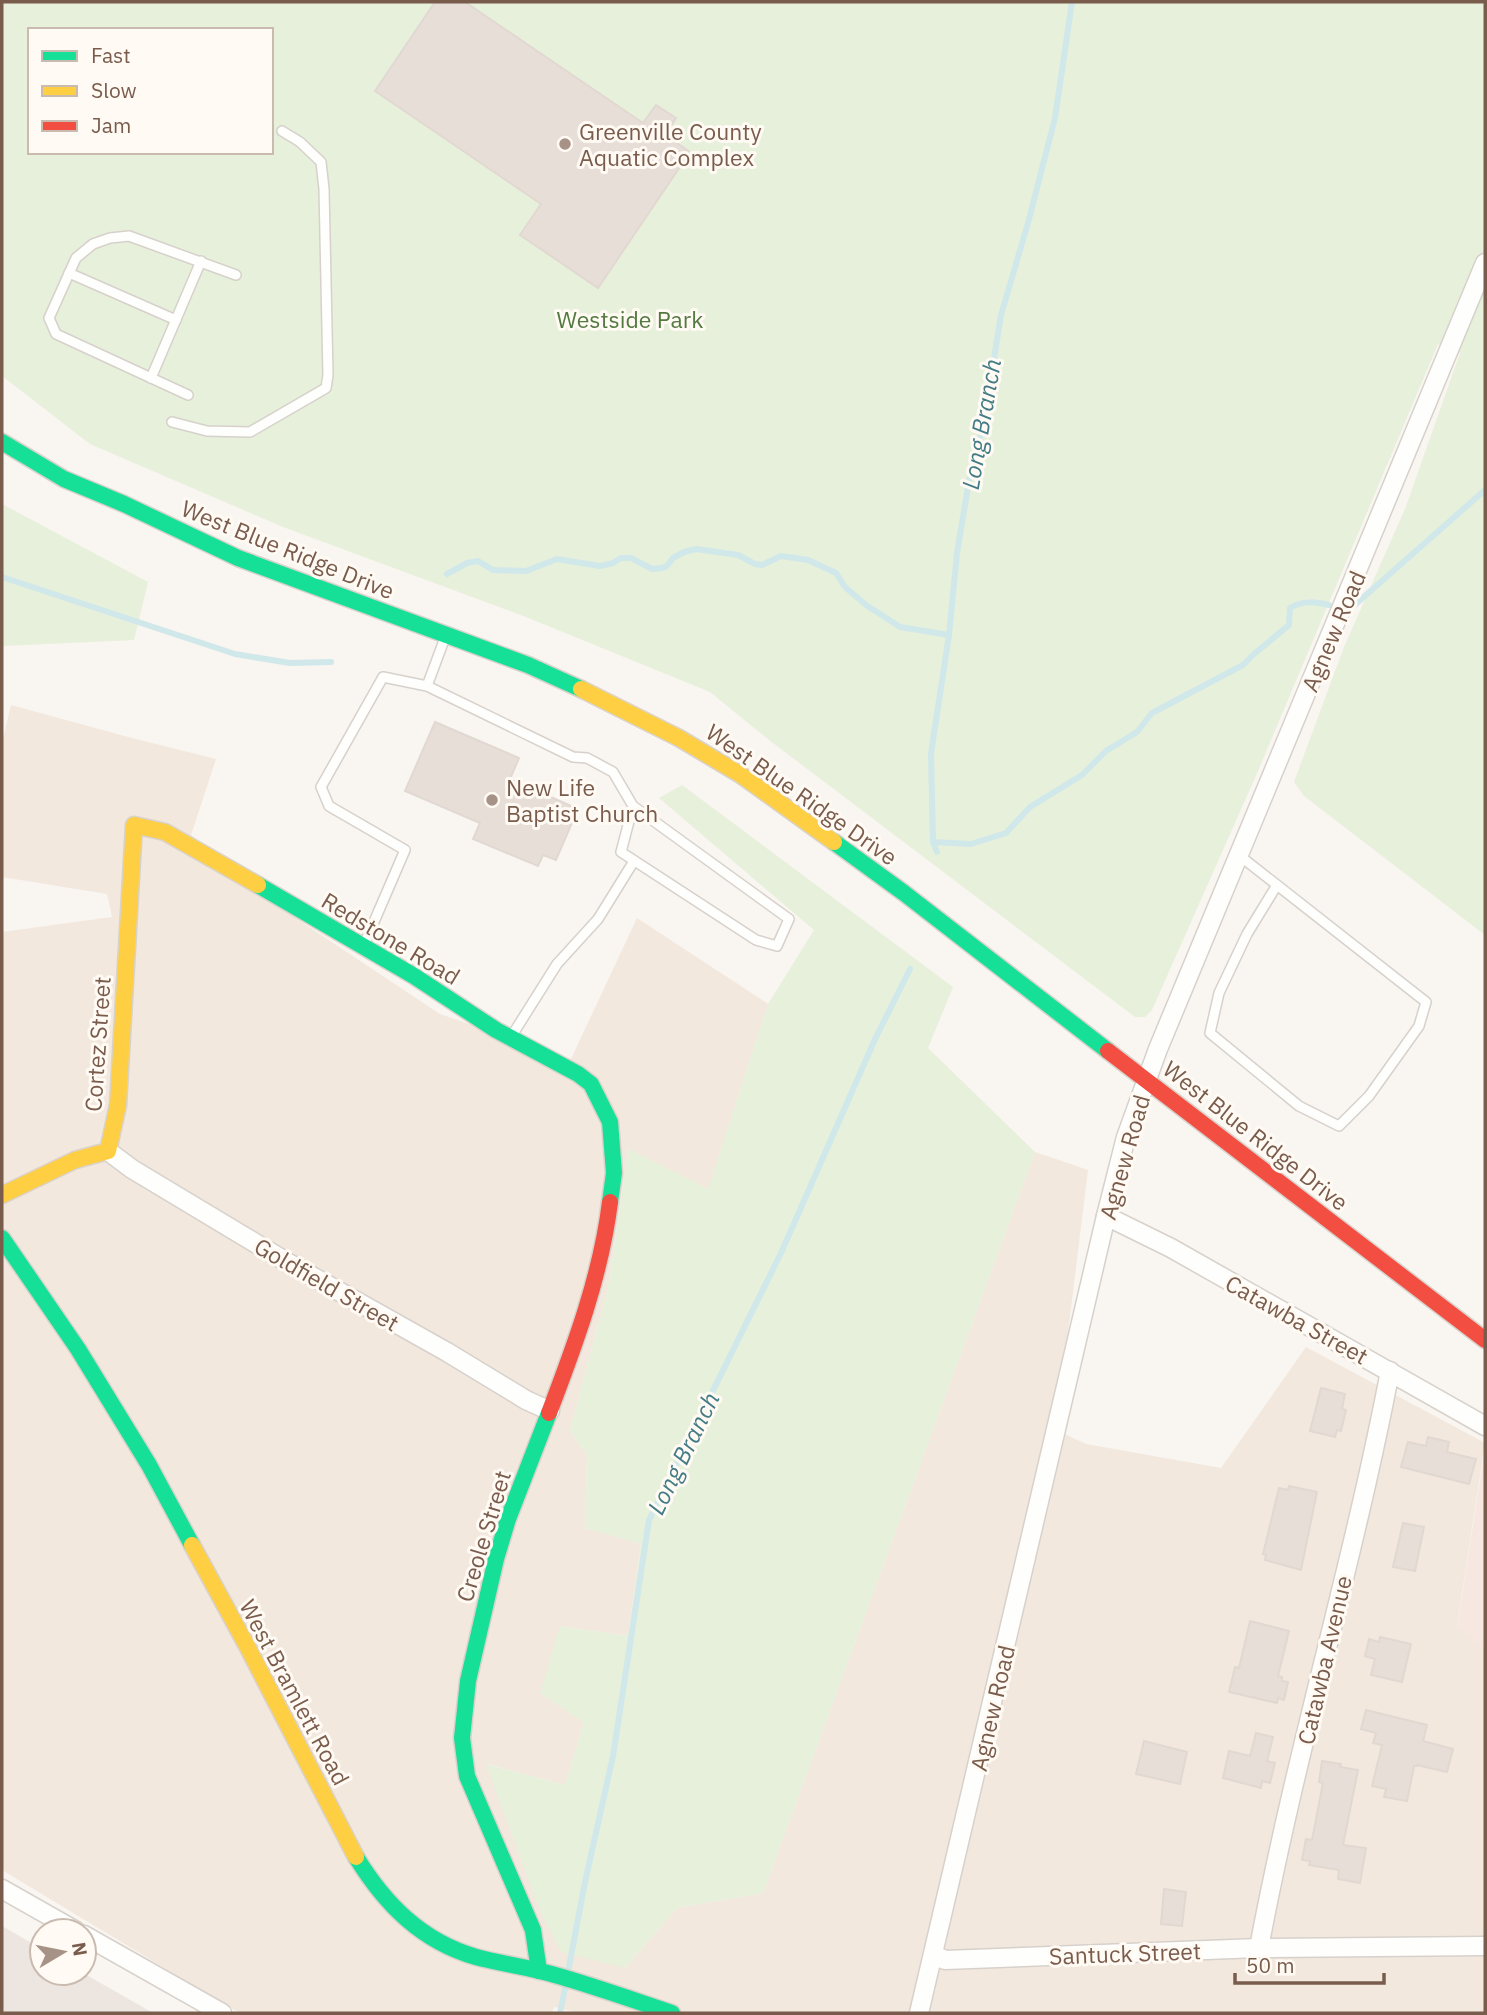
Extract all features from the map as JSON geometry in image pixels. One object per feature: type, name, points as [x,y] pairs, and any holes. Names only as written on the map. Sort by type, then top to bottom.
[{"type":"street","name":"Agnew Road","points":[[919,2013],[1105,1216],[1126,1137],[1147,1080],[1485,263]]},
{"type":"street","name":"West Blue Ridge Drive","points":[[2,442],[64,479],[238,558],[528,666],[606,700],[679,738],[741,775],[904,892],[1485,1340]]},
{"type":"street","name":"Redstone Road","points":[[134,825],[165,832],[363,946],[511,1038],[585,1078],[603,1100],[608,1113]]},
{"type":"street","name":"Cortez Street","points":[[108,1151],[118,1105],[134,825]]},
{"type":"street","name":"Creole Street","points":[[546,1973],[533,1930],[467,1776],[461,1733],[471,1666],[494,1566],[508,1519],[587,1310],[601,1261],[610,1214],[614,1171],[613,1140],[608,1113]]},
{"type":"street","points":[[2,1195],[75,1160],[108,1151]]},
{"type":"street","name":"Goldfield Street","points":[[108,1151],[132,1169],[285,1261],[447,1352],[526,1400],[550,1410]]},
{"type":"street","name":"Catawba Street","points":[[1105,1216],[1171,1248],[1485,1426]]},
{"type":"street","name":"West Bramlett Road","points":[[2,1238],[78,1349],[149,1465],[247,1646],[351,1849],[387,1901],[405,1919],[440,1941],[477,1957],[546,1973],[672,2013]]},
{"type":"street","name":"Catawba Avenue","points":[[1259,1948],[1390,1371]]},
{"type":"street","points":[[2,1889],[51,1917]]},
{"type":"street","points":[[98,1943],[222,2013]]},
{"type":"street","name":"Santuck Street","points":[[934,1955],[945,1960],[1259,1948],[1485,1946]]},
{"type":"lane","points":[[172,422],[207,431],[250,432],[326,388],[325,202],[321,162],[300,142],[282,131]]},
{"type":"lane","points":[[188,395],[56,334],[49,318],[76,258],[93,244],[110,238],[129,236],[236,275]]},
{"type":"lane","points":[[151,378],[201,261]]},
{"type":"lane","points":[[69,273],[176,320]]},
{"type":"lane","points":[[427,686],[446,635]]},
{"type":"lane","points":[[363,946],[405,850],[329,806],[321,787],[383,677],[427,686],[573,757],[587,758],[613,772],[633,806],[789,919],[777,946],[756,940],[621,852],[633,806]]},
{"type":"lane","points":[[1240,856],[1277,885],[1426,1002],[1419,1026],[1369,1096],[1339,1126],[1299,1106],[1210,1033],[1219,992],[1247,934],[1277,885]]},
{"type":"lane","points":[[511,1038],[556,964],[598,919],[634,861]]},
{"type":"shaded area","points":[[11,705],[216,759],[191,835],[279,907],[440,1014],[571,1059],[637,918],[768,1004],[708,1190],[628,1149],[609,1284],[570,1431],[587,1455],[585,1528],[641,1543],[628,1636],[560,1626],[584,1723],[565,1785],[487,1764],[625,1968],[677,1908],[763,1893],[1035,1152],[1088,1170],[1056,1430],[1086,1444],[1221,1468],[1306,1347],[1485,1443],[1457,1626],[1485,1649],[1485,2013],[579,2013],[554,2007],[552,2013],[239,2013],[98,1928],[98,1917],[80,1917],[2,1870],[2,932],[112,917],[107,894],[2,877],[2,743]]},
{"type":"shaded area","points":[[1485,1448],[1485,1649],[1457,1627]]},
{"type":"shaded area","points":[[2,1926],[28,1941],[28,1987],[98,1987],[98,1982],[153,2013],[2,2013]]},
{"type":"green space","name":"Westside Park","points":[[2,2],[1485,2],[1485,935],[1304,796],[1294,782],[1344,647],[1405,509],[1460,353],[1438,344],[1258,771],[1152,1010],[1145,1017],[1135,1017],[769,740],[710,692],[526,617],[283,527],[90,444],[2,376]]},
{"type":"green space","points":[[2,504],[148,582],[134,640],[2,646]]},
{"type":"green space","points":[[682,785],[953,987],[928,1048],[1035,1152],[763,1893],[677,1908],[625,1968],[561,1952],[538,1906],[486,1764],[565,1785],[584,1723],[540,1693],[560,1626],[628,1636],[641,1544],[585,1528],[587,1455],[570,1431],[609,1284],[628,1149],[708,1189],[768,1004],[814,930],[659,798]]},
{"type":"building","name":"Greenville County Aquatic Complex","points":[[435,2],[465,2],[643,123],[656,105],[676,118],[665,135],[690,152],[598,288],[520,235],[541,204],[375,91]]},
{"type":"building","name":"New Life Baptist Church","points":[[435,722],[519,758],[510,779],[578,809],[556,860],[543,855],[538,866],[473,839],[480,823],[405,791]]},
{"type":"building","points":[[1321,1388],[1345,1394],[1342,1409],[1346,1410],[1341,1431],[1337,1430],[1335,1437],[1310,1431]]},
{"type":"building","points":[[1428,1437],[1449,1442],[1447,1452],[1476,1459],[1469,1484],[1401,1467],[1408,1442],[1426,1446]]},
{"type":"building","points":[[1289,1486],[1317,1492],[1301,1570],[1265,1560],[1266,1555],[1263,1554],[1279,1488],[1288,1490]]},
{"type":"building","points":[[1403,1523],[1424,1527],[1415,1571],[1393,1567]]},
{"type":"building","points":[[1250,1621],[1289,1631],[1278,1676],[1282,1677],[1282,1681],[1288,1682],[1284,1700],[1278,1698],[1277,1703],[1229,1692],[1235,1667],[1239,1668]]},
{"type":"building","points":[[1380,1637],[1411,1644],[1402,1682],[1371,1675],[1375,1659],[1365,1656],[1369,1639],[1379,1642]]},
{"type":"building","points":[[1366,1710],[1427,1725],[1423,1741],[1453,1749],[1447,1772],[1414,1766],[1407,1801],[1384,1797],[1386,1789],[1372,1786],[1382,1745],[1373,1743],[1376,1733],[1361,1729]]},
{"type":"building","points":[[1256,1733],[1273,1737],[1267,1761],[1275,1763],[1270,1783],[1262,1781],[1261,1788],[1223,1778],[1229,1751],[1250,1756]]},
{"type":"building","points":[[1144,1741],[1187,1752],[1180,1784],[1136,1774]]},
{"type":"building","points":[[1322,1761],[1358,1770],[1343,1845],[1366,1848],[1360,1883],[1338,1879],[1339,1870],[1309,1865],[1310,1861],[1302,1860],[1306,1839],[1312,1840],[1323,1783],[1319,1782]]},
{"type":"building","points":[[1164,1889],[1186,1892],[1182,1926],[1161,1924]]},
{"type":"waterway","name":"Long Branch","points":[[937,852],[933,842],[931,753],[949,635],[957,553],[969,481],[983,426],[1001,315],[1055,118],[1072,2]]},
{"type":"waterway","points":[[1349,610],[1485,490]]},
{"type":"waterway","points":[[447,574],[467,563],[478,561],[493,570],[526,571],[557,559],[600,566],[621,558],[631,558],[652,569],[662,568],[673,558],[696,549],[738,555],[762,565],[781,556],[808,560],[836,573],[845,587],[866,605],[900,627],[949,635]]},
{"type":"waterway","points":[[2,577],[235,654],[290,663],[331,662]]},
{"type":"waterway","points":[[933,842],[971,844],[1006,833],[1030,807],[1082,775],[1106,751],[1137,732],[1152,713],[1243,665],[1289,625],[1290,608],[1304,603],[1329,605]]},
{"type":"waterway","name":"Long Branch","points":[[568,1972],[613,1756],[649,1520],[781,1253],[876,1037],[910,969]]},
{"type":"waterway","name":"Long Branch","points":[[560,2013],[566,1983]]},
{"type":"traffic: fast","points":[[2,442],[64,479],[238,558],[528,665],[581,689]]},
{"type":"traffic: fast","points":[[834,842],[1108,1051]]},
{"type":"traffic: fast","points":[[258,885],[414,976],[496,1030],[578,1074],[591,1084],[610,1122],[614,1173],[610,1202]]},
{"type":"traffic: fast","points":[[2,1238],[78,1349],[149,1465],[192,1545]]},
{"type":"traffic: fast","points":[[539,1971],[533,1930],[467,1776],[462,1738],[468,1681],[496,1559],[508,1519],[549,1413]]},
{"type":"traffic: fast","points":[[356,1857],[379,1890],[406,1919],[456,1950],[555,1975],[672,2013]]},
{"type":"traffic: slow","points":[[581,689],[679,738],[741,775],[834,842]]},
{"type":"traffic: slow","points":[[2,1195],[75,1160],[108,1151],[118,1105],[134,825],[165,832],[258,885]]},
{"type":"traffic: slow","points":[[192,1545],[356,1857]]},
{"type":"traffic: jam","points":[[1108,1051],[1485,1340]]},
{"type":"traffic: jam","points":[[549,1413],[594,1283],[610,1202]]},
{"type":"place","name":"Greenville County Aquatic Complex","points":[[565,144]]},
{"type":"place","name":"New Life Baptist Church","points":[[492,800]]}]
